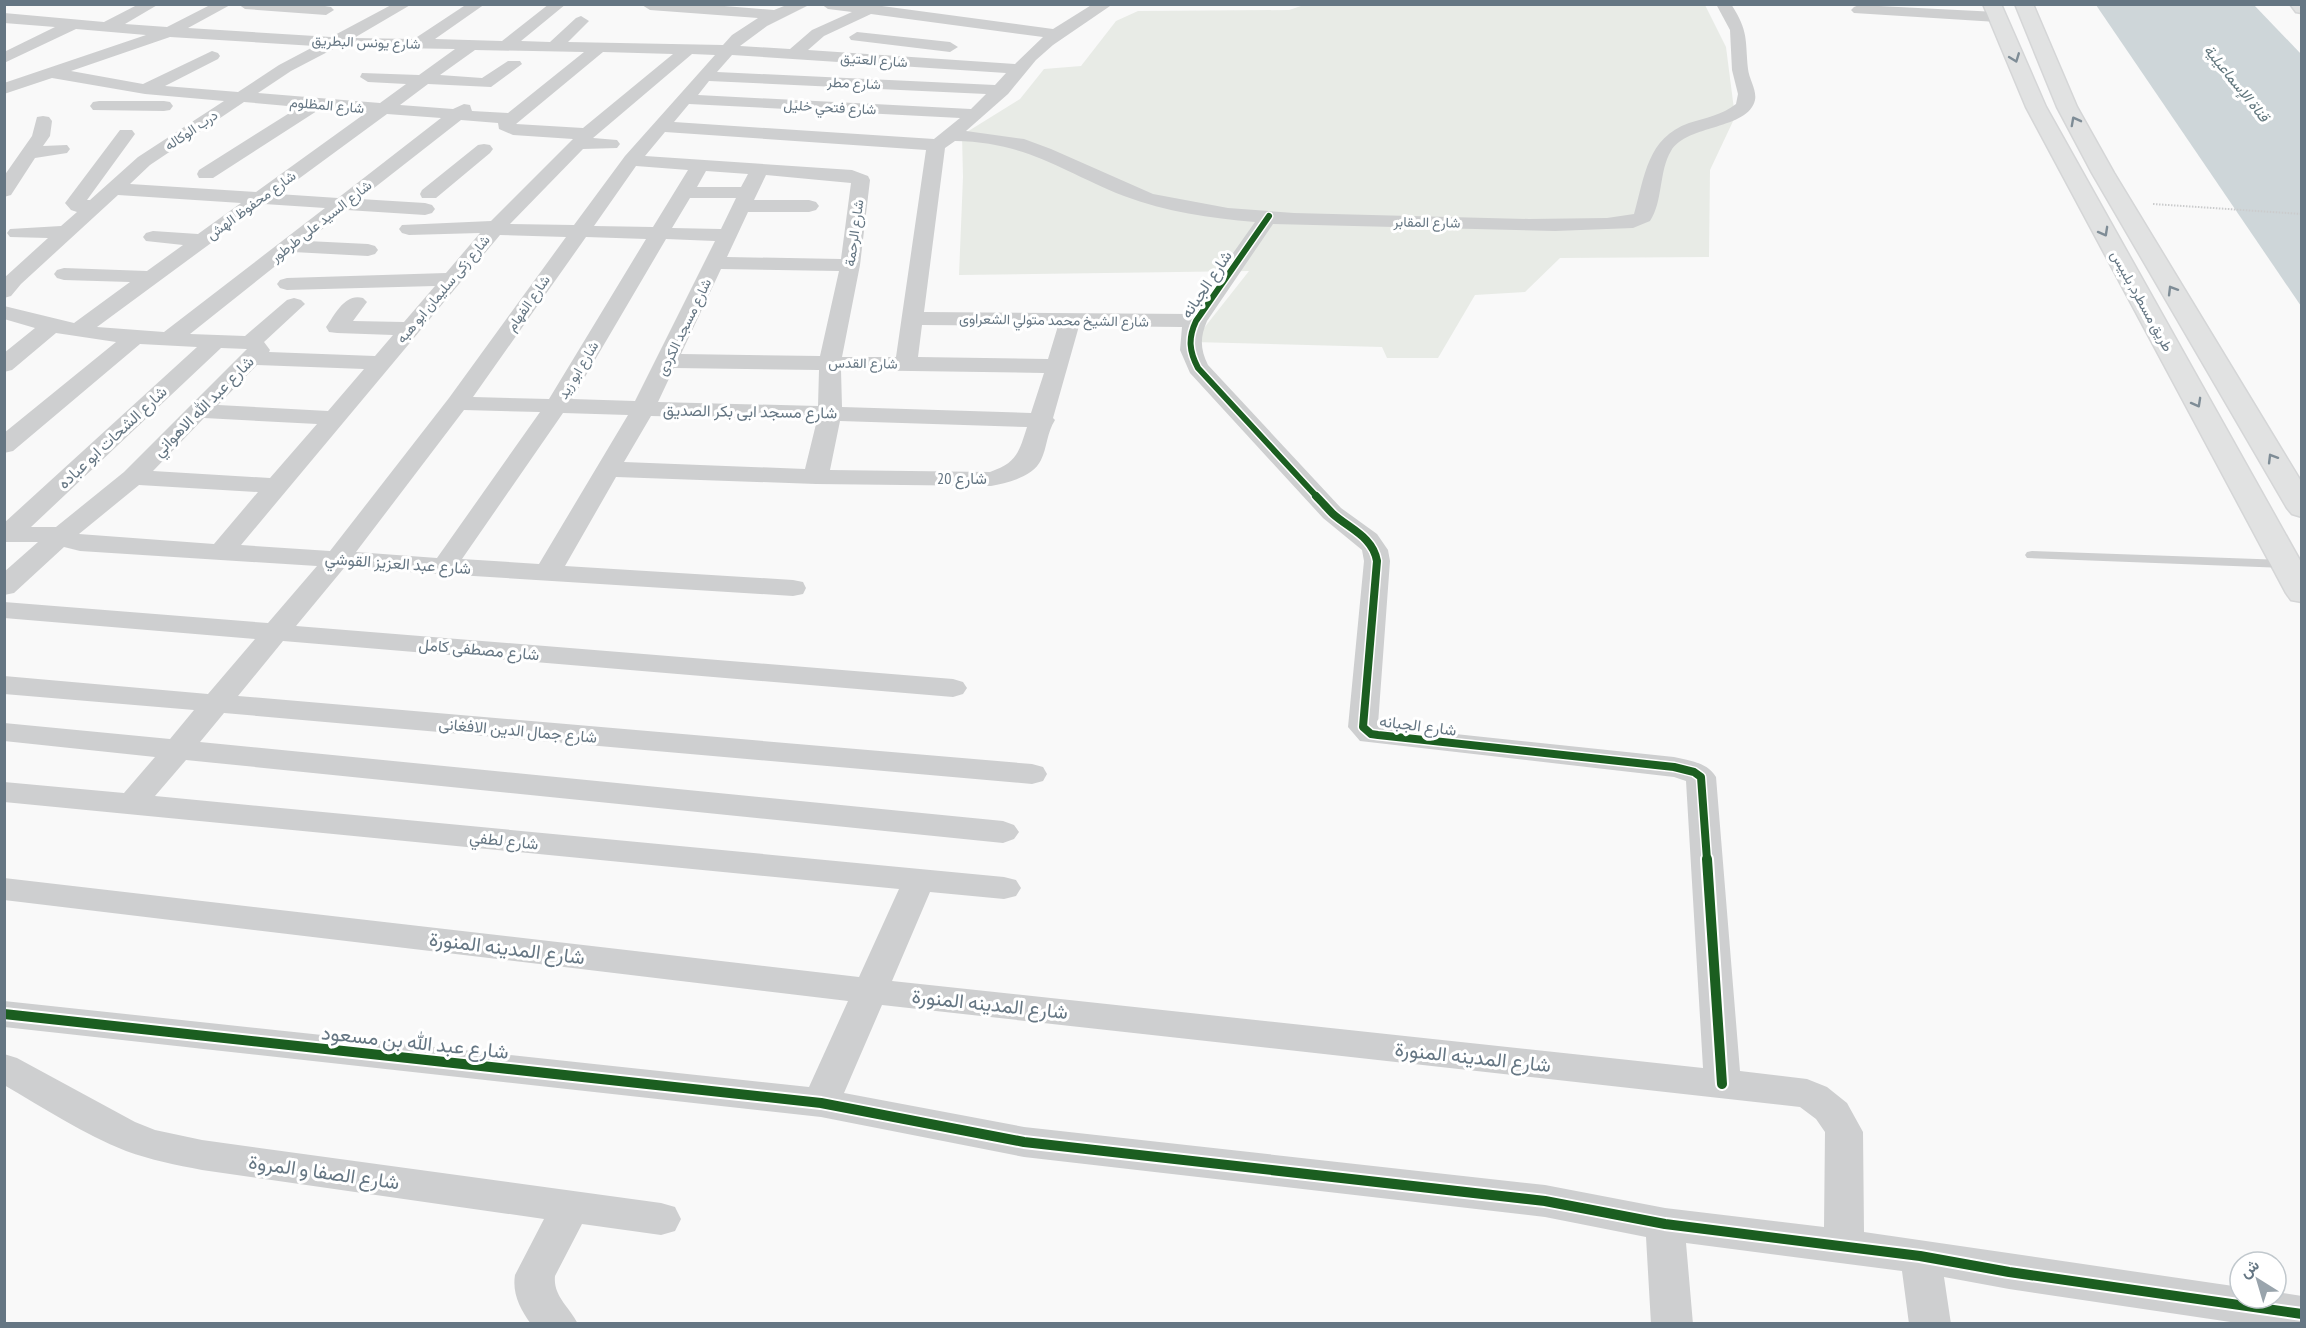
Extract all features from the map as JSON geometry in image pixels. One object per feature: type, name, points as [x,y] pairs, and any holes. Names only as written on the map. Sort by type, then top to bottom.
[{"type":"main road","name":"طريق مسطرد, بلبيس","points":[[2024,4],[2067,107],[2103,173],[2301,508]]},
{"type":"main road","points":[[2298,4],[2301,8]]},
{"type":"main road","name":"طريق مسطرد, بلبيس","points":[[1994,11],[2036,107],[2301,593]]},
{"type":"street","points":[[107,27],[152,4]]},
{"type":"street","points":[[4,89],[169,32],[225,4]]},
{"type":"street","points":[[245,4],[325,11]]},
{"type":"street","name":"درب الوكاله","points":[[8,283],[97,206],[144,161],[285,68],[405,4]]},
{"type":"street","points":[[417,44],[478,4]]},
{"type":"street","points":[[505,46],[559,4]]},
{"type":"street","name":"شارع الفهام","points":[[278,632],[457,403],[631,160],[745,32],[774,15],[804,4]]},
{"type":"street","points":[[828,4],[1058,34]]},
{"type":"street","points":[[923,16],[943,4]]},
{"type":"street","points":[[906,364],[943,141],[1002,90],[1032,55],[1088,12],[1106,4]]},
{"type":"street","name":"شارع المقابر","points":[[661,126],[943,141],[992,138],[1028,146],[1119,189],[1169,204],[1269,216],[1544,224],[1624,223],[1643,217],[1662,150],[1668,143],[1688,130],[1735,113],[1745,104],[1747,94],[1740,72],[1741,36],[1723,4]]},
{"type":"street","points":[[647,7],[774,15]]},
{"type":"street","points":[[38,13],[64,9]]},
{"type":"street","points":[[793,55],[818,33],[868,10]]},
{"type":"street","points":[[1859,10],[1994,11]]},
{"type":"street","name":"شارع يونس البطريق","points":[[8,20],[38,13],[74,24],[336,42],[728,50]]},
{"type":"street","points":[[553,47],[581,21]]},
{"type":"street","points":[[4,58],[74,24]]},
{"type":"street","points":[[857,37],[962,48]]},
{"type":"street","name":"شارع محفوظ الهش","points":[[77,331],[471,45]]},
{"type":"street","points":[[598,48],[544,86],[505,125],[513,130],[582,138],[611,144]]},
{"type":"street","name":"شارع زكى سليمان ابو هبه","points":[[222,551],[495,228],[582,138],[687,50]]},
{"type":"street","name":"شارع العتيق","points":[[728,50],[1020,69]]},
{"type":"street","points":[[997,52],[1032,55]]},
{"type":"street","points":[[145,89],[212,56]]},
{"type":"street","points":[[352,106],[371,85],[424,80],[485,83],[514,64]]},
{"type":"street","name":"شارع المظلوم","points":[[51,73],[145,89],[384,109],[465,108],[512,119]]},
{"type":"street","name":"شارع مطر","points":[[706,76],[1002,90]]},
{"type":"street","points":[[4,80],[32,79]]},
{"type":"street","points":[[63,90],[89,80]]},
{"type":"street","points":[[544,86],[570,93]]},
{"type":"street","name":"شارع فتحي خليل","points":[[685,99],[976,114]]},
{"type":"street","points":[[206,174],[315,104]]},
{"type":"street","points":[[99,106],[223,108]]},
{"type":"street","name":"شارع السيد على طرطور","points":[[169,339],[465,108]]},
{"type":"street","points":[[4,191],[11,174],[31,153],[41,136],[43,120]]},
{"type":"street","points":[[97,206],[78,206],[75,203],[126,134]]},
{"type":"street","points":[[31,153],[61,149]]},
{"type":"street","points":[[115,189],[345,203],[427,202],[477,154],[449,159]]},
{"type":"street","points":[[405,156],[427,157]]},
{"type":"street","name":"شارع الرحمة","points":[[631,160],[852,177],[861,180],[850,265],[830,363],[830,413],[816,477]]},
{"type":"street","points":[[278,161],[309,163]]},
{"type":"street","name":"شارع ابو زيد","points":[[444,566],[556,406],[700,165]]},
{"type":"street","name":"شارع مسجد الكردى","points":[[547,573],[644,409],[759,170]]},
{"type":"street","points":[[684,192],[809,206]]},
{"type":"street","name":"شارع الجبانه","points":[[1269,216],[1196,321],[1190,332],[1191,356],[1198,368],[1332,513],[1362,535],[1376,550],[1377,561],[1362,723],[1366,731],[1378,735],[1674,768],[1694,772],[1701,777],[1722,1084]]},
{"type":"street","points":[[409,229],[495,228],[727,235]]},
{"type":"street","points":[[16,233],[67,232]]},
{"type":"street","points":[[153,237],[202,240]]},
{"type":"street","points":[[289,246],[368,250]]},
{"type":"street","points":[[622,255],[645,255]]},
{"type":"street","points":[[715,263],[850,265]]},
{"type":"street","points":[[64,274],[152,277]]},
{"type":"street","points":[[381,363],[251,350],[291,294],[452,279]]},
{"type":"street","points":[[356,302],[337,327],[410,329]]},
{"type":"street","name":"شارع عبد الله الاهواني","points":[[4,312],[77,331],[216,341],[251,350],[199,411],[133,477],[62,535],[5,592]]},
{"type":"street","name":"شارع الشيخ محمد متولي الشعراوى","points":[[912,318],[1196,321]]},
{"type":"street","name":"شارع 20","points":[[608,469],[816,477],[992,479],[1008,474],[1029,460],[1070,321]]},
{"type":"street","points":[[4,365],[51,326]]},
{"type":"street","points":[[4,446],[136,336]]},
{"type":"street","name":"شارع الشحات ابو عباده","points":[[6,534],[216,341]]},
{"type":"street","name":"شارع القدس","points":[[668,361],[1058,366]]},
{"type":"street","name":"شارع مسجد ابى بكر الصديق","points":[[457,403],[1042,420]]},
{"type":"street","points":[[199,411],[335,418]]},
{"type":"street","points":[[133,477],[277,486]]},
{"type":"street","name":"شارع عبد العزيز القوشي","points":[[6,534],[62,535],[71,542],[80,543],[794,588]]},
{"type":"street","name":"شارع مصطفى كامل","points":[[5,592],[278,632],[953,688]]},
{"type":"street","points":[[132,804],[278,632]]},
{"type":"street","name":"شارع جمال الدين الافغانى","points":[[4,685],[1032,774]]},
{"type":"street","points":[[4,732],[1003,832]]},
{"type":"street","name":"شارع لطفي","points":[[4,792],[1004,888]]},
{"type":"street","points":[[821,1103],[919,880]]},
{"type":"street","name":"شارع المدينه المنورة","points":[[4,889],[869,991],[1807,1093],[1825,1102],[1838,1116],[1844,1132],[1844,1247]]},
{"type":"street","name":"شارع عبد الله بن مسعود","points":[[4,1014],[821,1103],[1024,1142],[1545,1201],[1665,1224],[1920,1256],[2009,1272],[2301,1314]]},
{"type":"street","name":"شارع الصفا و المروة","points":[[4,1068],[113,1128],[169,1149],[661,1219]]},
{"type":"street","points":[[556,1323],[538,1302],[532,1287],[535,1275],[571,1207]]},
{"type":"street","points":[[1665,1224],[1672,1323]]},
{"type":"street","points":[[1920,1256],[1930,1323]]},
{"type":"lane","points":[[2032,555],[2285,564]]},
{"type":"path","points":[[2163,204],[2301,214]]},
{"type":"shaded area","points":[[1307,4],[1705,5],[1726,47],[1735,117],[1710,170],[1709,257],[1560,258],[1525,292],[1475,295],[1438,358],[1387,358],[1382,347],[1193,342],[1249,271],[959,275],[963,177],[962,135],[1020,99],[1044,69],[1081,66],[1116,21],[1138,11],[1289,10]]},
{"type":"water","name":"قناة الإسماعيلية","points":[[2096,5],[2254,5],[2301,54],[2301,306]]},
{"type":"cycle path","points":[[1269,216],[1196,321],[1190,339],[1192,356],[1198,368],[1332,513],[1368,540],[1375,550],[1377,561],[1363,727],[1371,734],[1378,735],[1674,767],[1694,772],[1701,777],[1722,1084]]},
{"type":"cycle path","points":[[4,1014],[821,1103],[1024,1142],[1545,1201],[1665,1224],[1920,1256],[2009,1272],[2302,1314]]}]
